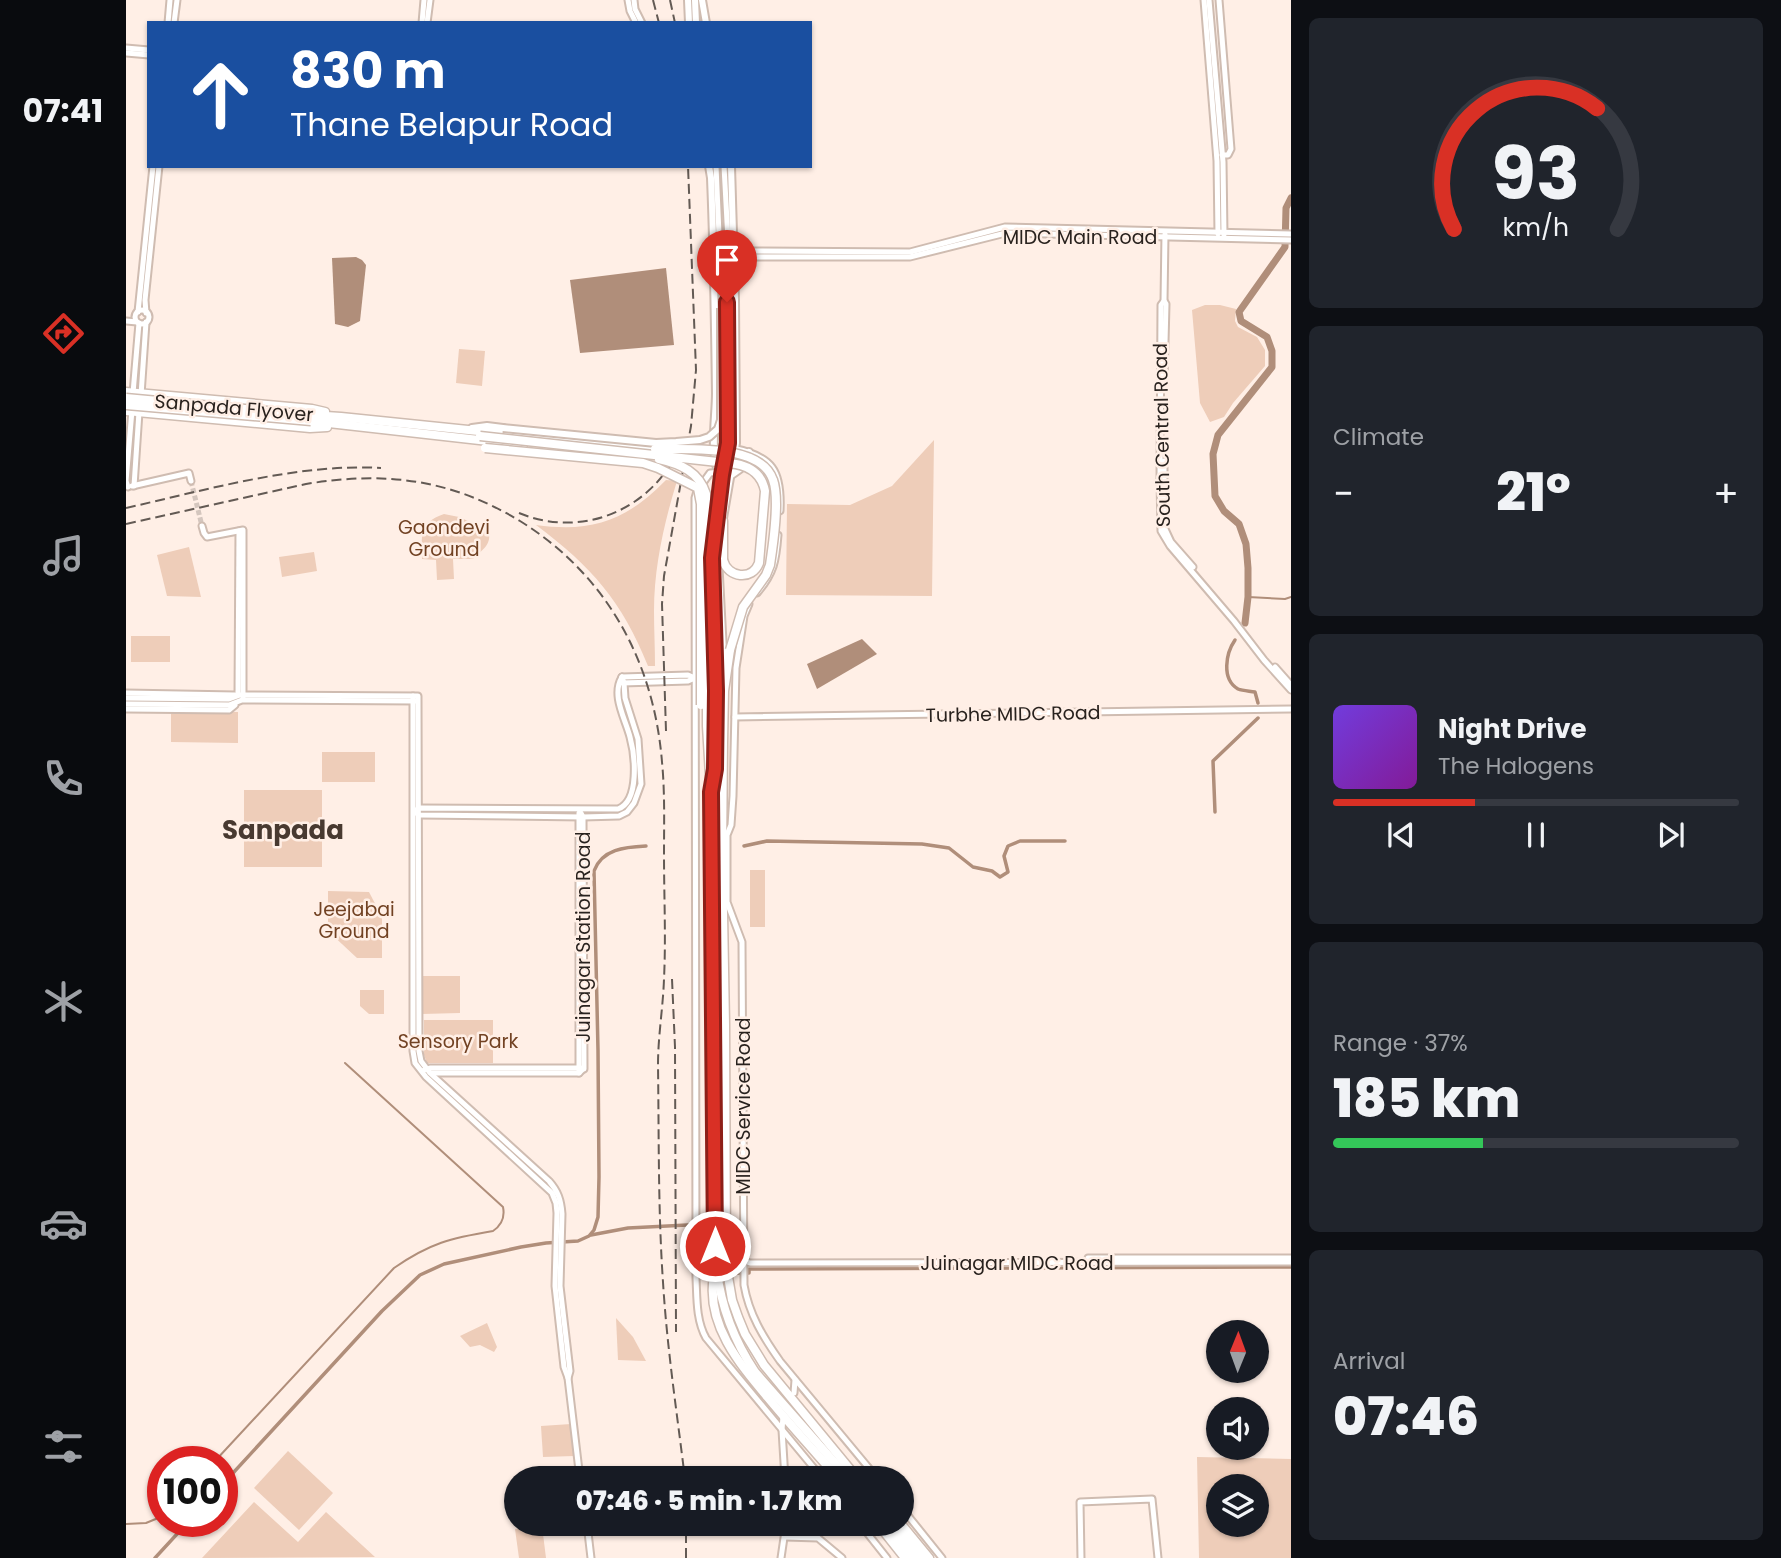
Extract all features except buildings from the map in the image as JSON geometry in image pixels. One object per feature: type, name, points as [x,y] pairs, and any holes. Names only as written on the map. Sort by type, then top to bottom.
[{"type":"highway","name":"Sanpada Flyover","points":[[132,394],[341,421]]},
{"type":"highway","points":[[132,394],[312,409],[341,421],[655,458],[683,467],[699,479],[707,504],[704,705]]},
{"type":"highway","name":"Sanpada Flyover","points":[[131,410],[311,418]]},
{"type":"highway","points":[[131,410],[310,428],[341,421]]},
{"type":"highway","points":[[456,433],[470,439],[655,449],[744,459],[763,470],[770,483],[771,511],[765,565],[738,605],[724,691],[726,1265],[738,1317],[754,1350],[849,1466]]},
{"type":"highway","points":[[456,433],[485,448],[643,463],[698,488],[701,504],[704,705],[711,792],[716,1265],[722,1303],[735,1339],[745,1356],[835,1466]]},
{"type":"highway","points":[[470,439],[480,436],[655,454],[748,467],[762,479],[765,491],[759,563],[753,573],[743,575],[731,572],[724,565],[723,521]]},
{"type":"highway","points":[[716,1265],[712,1286],[713,1305],[727,1342],[750,1376],[833,1466]]},
{"type":"highway","points":[[888,1536],[905,1558]]},
{"type":"highway","points":[[896,1536],[913,1558]]},
{"type":"highway","points":[[904,1536],[921,1558]]},
{"type":"highway","points":[[911,1536],[929,1558]]},
{"type":"main road","points":[[688,0],[689,21]]},
{"type":"main road","points":[[695,0],[696,21]]},
{"type":"main road","points":[[702,0],[706,21]]},
{"type":"main road","points":[[709,168],[720,266],[713,436],[720,474]]},
{"type":"main road","points":[[711,792],[715,769],[716,691],[712,558],[720,474],[731,448],[736,413],[731,168]]},
{"type":"main road","points":[[456,433],[487,426],[656,443],[709,437],[718,429],[721,420],[717,240]]},
{"type":"main road","points":[[735,277],[742,262],[754,257]]},
{"type":"main road","points":[[720,286],[727,302],[731,448],[730,476],[718,558],[724,691]]},
{"type":"main road","points":[[730,476],[740,469],[749,452]]},
{"type":"street","points":[[168,21],[170,0]]},
{"type":"street","points":[[174,21],[177,0]]},
{"type":"street","points":[[424,0],[425,21]]},
{"type":"street","points":[[425,21],[430,0]]},
{"type":"street","points":[[628,0],[635,21]]},
{"type":"street","points":[[634,0],[641,21]]},
{"type":"street","points":[[1219,0],[1231,149],[1228,155],[1222,155]]},
{"type":"street","points":[[1207,2],[1222,155],[1221,235]]},
{"type":"street","points":[[1207,2],[1221,235]]},
{"type":"street","points":[[126,48],[147,50]]},
{"type":"street","points":[[126,53],[147,55]]},
{"type":"street","points":[[153,168],[137,318],[129,487],[189,473],[191,481]]},
{"type":"street","points":[[132,394],[148,318],[145,300],[159,168]]},
{"type":"street","points":[[716,168],[719,220],[717,240],[726,262],[727,302]]},
{"type":"street","points":[[724,168],[727,220],[732,243],[745,254]]},
{"type":"street","name":"MIDC Main Road","points":[[745,254],[754,257],[917,251],[1005,227],[1165,234],[1276,236],[1291,233]]},
{"type":"street","name":"South Central Road","points":[[1165,234],[1164,513],[1167,535],[1172,546],[1291,691]]},
{"type":"street","name":"MIDC Main Road","points":[[1276,236],[1291,240]]},
{"type":"street","name":"MIDC Main Road","points":[[734,257],[745,254],[863,254]]},
{"type":"street","points":[[126,321],[137,318],[142,311],[146,313]]},
{"type":"street","points":[[126,315],[137,318],[143,324],[146,322]]},
{"type":"street","points":[[716,459],[723,449],[731,448]]},
{"type":"street","name":"MIDC Service Road","points":[[731,448],[763,458],[779,480],[780,498],[774,566],[770,577],[750,603],[744,616],[736,668],[733,805],[727,835],[725,902],[742,942],[746,1296],[766,1342],[868,1466]]},
{"type":"street","points":[[730,476],[710,473],[695,498],[696,1278],[701,1329],[706,1338],[812,1466]]},
{"type":"street","points":[[126,707],[229,710],[239,698],[241,530],[207,537],[202,526]]},
{"type":"street","name":"South Central Road","points":[[1172,546],[1291,685]]},
{"type":"street","points":[[417,812],[580,815],[624,807],[634,784],[631,740],[618,700],[621,681],[688,681],[695,678]]},
{"type":"street","points":[[126,696],[229,694],[239,698],[415,698],[421,1062],[426,1071],[493,1135],[556,1190],[561,1202],[560,1286],[578,1466]]},
{"type":"street","points":[[126,696],[157,701],[229,705],[239,698]]},
{"type":"street","points":[[126,707],[157,701]]},
{"type":"street","name":"Turbhe MIDC Road","points":[[735,717],[1291,709]]},
{"type":"street","name":"Juinagar Station Road","points":[[426,1071],[581,1069],[580,815]]},
{"type":"street","name":"Juinagar MIDC Road","points":[[1087,1258],[1291,1260]]},
{"type":"street","name":"Juinagar MIDC Road","points":[[744,1264],[1291,1260]]},
{"type":"street","points":[[792,1391],[796,1380]]},
{"type":"street","points":[[784,1466],[782,1430],[785,1416]]},
{"type":"street","points":[[1081,1558],[1080,1502],[1152,1499],[1158,1558]]},
{"type":"street","points":[[914,1523],[942,1558]]},
{"type":"street","points":[[588,1536],[591,1558]]},
{"type":"street","points":[[870,1536],[887,1558]]},
{"type":"street","points":[[781,1558],[785,1537],[818,1538],[842,1558]]},
{"type":"green space","points":[[1205,305],[1236,309],[1235,321],[1238,327],[1257,337],[1265,350],[1265,366],[1224,417],[1210,422],[1200,403],[1192,310]]},
{"type":"green space","points":[[459,349],[485,351],[482,386],[456,383]]},
{"type":"green space","points":[[934,440],[932,596],[786,595],[787,504],[850,505],[892,486]]},
{"type":"green space","points":[[666,480],[677,481],[664,529],[656,578],[655,666],[648,666],[627,622],[603,587],[556,540],[536,525],[575,527],[608,520],[637,505]]},
{"type":"green space","name":"Gaondevi Ground","points":[[444,514],[459,517],[488,530],[489,539],[473,559],[453,559],[454,579],[437,580],[436,560],[422,559],[422,537],[426,526]]},
{"type":"green space","points":[[189,547],[201,597],[167,596],[157,555]]},
{"type":"green space","points":[[314,552],[317,571],[282,577],[279,557]]},
{"type":"green space","points":[[131,636],[170,636],[170,662],[131,662]]},
{"type":"green space","points":[[171,711],[238,712],[238,743],[171,742]]},
{"type":"green space","points":[[322,752],[375,752],[375,782],[322,782]]},
{"type":"green space","points":[[244,790],[322,790],[322,867],[244,867]]},
{"type":"green space","points":[[750,870],[765,870],[765,927],[750,927]]},
{"type":"green space","name":"Jeejabai Ground","points":[[328,891],[369,892],[382,917],[382,958],[357,958],[328,931]]},
{"type":"green space","points":[[422,976],[460,976],[460,1013],[422,1014]]},
{"type":"green space","points":[[360,990],[384,990],[384,1014],[369,1014],[360,1006]]},
{"type":"green space","name":"Sensory Park","points":[[424,1020],[493,1020],[493,1063],[427,1063],[424,1055]]},
{"type":"green space","points":[[616,1318],[633,1337],[646,1361],[618,1360]]},
{"type":"green space","points":[[487,1323],[497,1347],[494,1352],[480,1345],[470,1347],[460,1336]]},
{"type":"green space","points":[[571,1424],[574,1456],[543,1457],[541,1426]]},
{"type":"green space","points":[[288,1451],[333,1493],[299,1530],[254,1488]]},
{"type":"green space","points":[[1197,1457],[1206,1457],[1206,1460],[1291,1459],[1291,1558],[1199,1558]]},
{"type":"green space","points":[[254,1502],[298,1542],[326,1512],[375,1557],[202,1558],[222,1537],[238,1537],[238,1519]]},
{"type":"green space","points":[[516,1536],[543,1536],[546,1558],[519,1558]]},
{"type":"shaded area","points":[[356,257],[366,265],[360,321],[348,327],[335,324],[332,258]]},
{"type":"shaded area","points":[[666,268],[674,345],[580,353],[570,280]]},
{"type":"shaded area","points":[[862,639],[877,654],[817,689],[807,664]]},
{"type":"waterway","points":[[1245,623],[1248,597],[1246,544],[1239,524],[1224,511],[1215,496],[1213,454],[1218,435],[1272,367],[1272,351],[1267,337],[1241,321],[1239,312],[1285,247],[1286,208],[1291,198]]},
{"type":"waterway","points":[[1248,597],[1291,597]]},
{"type":"waterway","points":[[1235,640],[1229,652],[1229,679],[1238,689],[1255,692],[1258,703]]},
{"type":"waterway","points":[[1215,812],[1213,761],[1258,718]]},
{"type":"waterway","points":[[744,846],[767,841],[922,844],[949,848],[973,867],[992,871],[1000,877],[1008,872],[1004,856],[1008,846],[1020,841],[1065,841]]},
{"type":"waterway","points":[[238,1468],[382,1311],[420,1275],[444,1264],[521,1247],[578,1241],[589,1236],[594,1230],[598,1217],[599,1177],[594,871],[608,854],[646,846]]},
{"type":"waterway","points":[[229,1446],[394,1268],[441,1243],[493,1231],[499,1226],[504,1214],[503,1207],[345,1063]]},
{"type":"waterway","points":[[591,1235],[628,1228],[707,1224],[736,1246],[737,1273],[749,1273],[749,1269],[1291,1267]]},
{"type":"waterway","points":[[126,1524],[147,1523]]},
{"type":"waterway","points":[[155,1558],[174,1537]]},
{"type":"tunnel","points":[[191,481],[202,526]]},
{"type":"railway","points":[[653,0],[658,21]]},
{"type":"railway","points":[[670,0],[675,21]]},
{"type":"railway","points":[[666,731],[662,604],[664,576],[691,426],[696,370],[688,168]]},
{"type":"railway","points":[[519,513],[568,523],[592,520],[615,512],[636,501],[655,485],[682,442]]},
{"type":"railway","points":[[126,508],[253,479],[318,470],[381,468]]},
{"type":"railway","points":[[126,524],[335,480],[390,479],[443,487],[494,507],[551,543],[578,567],[621,624],[649,690],[657,725],[663,774],[665,948],[658,1065],[660,1228],[667,1331],[683,1466]]},
{"type":"railway","points":[[672,979],[675,1047],[676,1332]]},
{"type":"railway","points":[[686,1536],[686,1558]]},
{"type":"district","name":"Sanpada","points":[[283,830]]},
{"type":"route","points":[[715,1246],[711,792],[715,769],[716,691],[712,558],[728,443],[727,302]]}]
